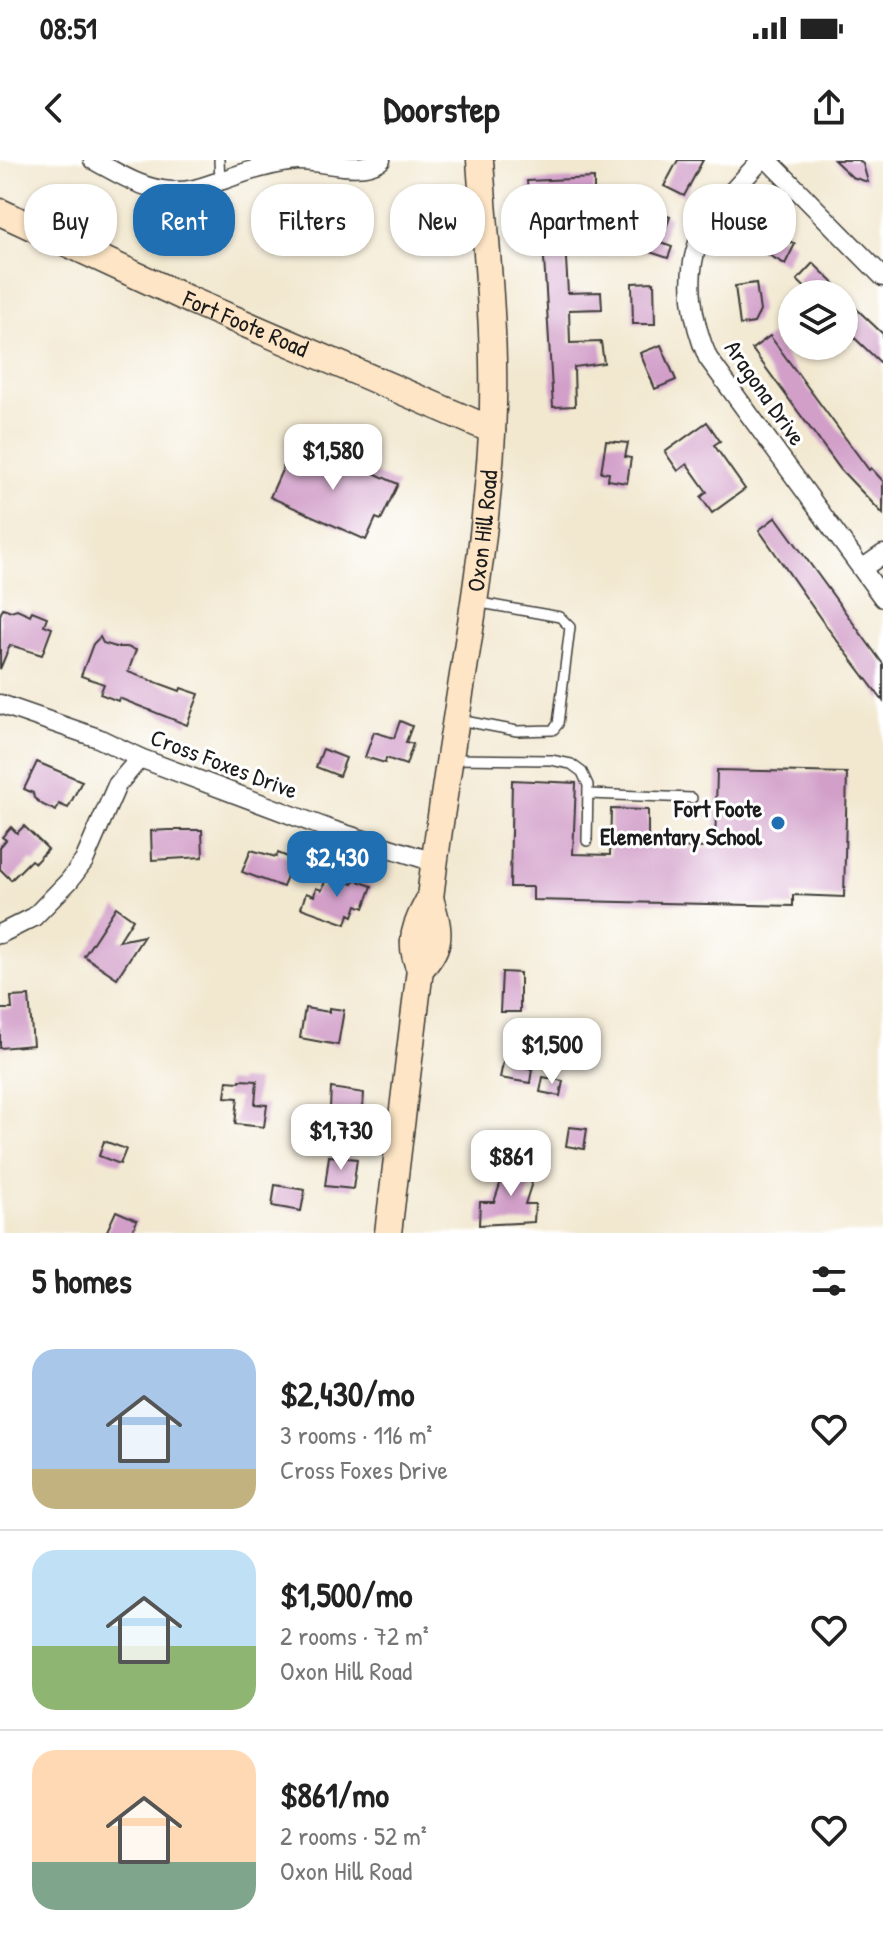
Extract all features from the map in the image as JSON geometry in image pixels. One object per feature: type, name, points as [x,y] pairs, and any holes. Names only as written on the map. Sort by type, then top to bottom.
[{"type":"main road","name":"Oxon Hill Road","points":[[388,1233],[420,969],[412,953],[415,927],[430,898],[480,565],[492,430],[492,342],[480,160]]},
{"type":"main road","name":"Fort Foote Road","points":[[0,212],[192,301],[492,430]]},
{"type":"street","points":[[93,160],[156,190],[197,190],[279,164],[300,161],[369,166],[381,160]]},
{"type":"street","name":"Aragona Drive","points":[[761,160],[700,237],[693,276],[696,326],[708,358],[883,598]]},
{"type":"street","points":[[768,160],[883,277]]},
{"type":"street","points":[[863,568],[883,554]]},
{"type":"street","name":"Cross Foxes Drive","points":[[0,704],[98,738],[140,758],[329,829],[434,862]]},
{"type":"street","points":[[0,934],[34,917],[72,877],[84,861],[117,785],[140,758]]},
{"type":"lane","points":[[219,160],[220,181]]},
{"type":"lane","points":[[455,719],[533,732],[553,730],[558,724],[570,627],[560,617],[474,601]]},
{"type":"lane","points":[[449,758],[562,761],[582,772],[589,794],[587,841]]},
{"type":"lane","points":[[589,794],[692,798]]},
{"type":"building","points":[[678,160],[703,160],[690,184],[683,184],[683,196],[665,184]]},
{"type":"building","points":[[834,160],[858,160],[863,164],[868,182],[852,177]]},
{"type":"building","points":[[594,178],[594,184],[527,184],[527,181]]},
{"type":"building","points":[[667,245],[672,247],[668,258],[662,256],[667,256]]},
{"type":"building","points":[[544,256],[566,256],[568,293],[601,292],[602,309],[569,310],[570,343],[601,342],[604,363],[574,367],[575,406],[553,407]]},
{"type":"building","points":[[770,256],[789,256],[785,264]]},
{"type":"building","points":[[813,263],[831,280],[797,280]]},
{"type":"building","points":[[654,282],[655,324],[633,324],[632,283]]},
{"type":"building","points":[[756,283],[760,311],[754,323],[740,325],[735,286]]},
{"type":"building","points":[[858,310],[883,334],[883,365],[858,341]]},
{"type":"building","points":[[770,336],[778,347],[778,360],[788,360],[869,470],[871,468],[883,481],[883,514],[841,470],[752,349]]},
{"type":"building","points":[[661,345],[676,380],[655,389],[640,353]]},
{"type":"building","points":[[707,422],[720,441],[714,445],[745,489],[712,513],[701,497],[707,492],[687,464],[678,471],[665,452]]},
{"type":"building","points":[[606,441],[628,443],[625,457],[631,458],[627,483],[608,480],[609,473],[601,472]]},
{"type":"building","points":[[294,443],[363,474],[365,469],[398,484],[381,520],[376,518],[366,540],[270,497]]},
{"type":"building","points":[[776,517],[883,664],[883,701],[759,530]]},
{"type":"building","points":[[3,608],[11,611],[17,609],[30,615],[32,611],[47,617],[44,625],[52,628],[42,655],[10,645],[0,669],[0,615]]},
{"type":"building","points":[[100,637],[103,643],[136,650],[128,672],[180,691],[181,688],[199,694],[187,725],[119,698],[118,701],[100,694],[104,684],[81,676],[93,644]]},
{"type":"building","points":[[400,721],[412,726],[406,742],[413,744],[406,765],[386,758],[385,763],[365,757],[374,732],[394,738]]},
{"type":"building","points":[[323,749],[346,758],[339,776],[316,767]]},
{"type":"building","points":[[37,762],[82,781],[68,808],[59,804],[56,811],[43,805],[34,798],[33,793],[24,789]]},
{"type":"building","points":[[717,770],[847,773],[844,897],[793,895],[793,906],[533,900],[533,887],[510,887],[512,780],[576,783],[573,854],[610,855],[611,809],[648,810],[648,847],[715,848]]},
{"type":"building","points":[[24,826],[48,849],[35,863],[31,860],[11,880],[0,869],[0,847],[6,840],[2,837],[11,827],[17,833]]},
{"type":"building","points":[[202,830],[203,857],[152,860],[151,831]]},
{"type":"building","points":[[251,850],[276,857],[278,853],[293,859],[283,887],[242,872]]},
{"type":"building","points":[[327,875],[353,884],[355,880],[372,886],[364,908],[357,905],[353,916],[349,914],[346,924],[301,908],[306,893],[314,896],[316,888],[322,890]]},
{"type":"building","points":[[116,907],[133,919],[119,941],[144,936],[117,978],[84,956]]},
{"type":"building","points":[[502,972],[520,973],[520,1012],[500,1012]]},
{"type":"building","points":[[29,996],[33,1045],[0,1048],[0,1009],[12,1009],[11,997]]},
{"type":"building","points":[[305,1008],[329,1012],[329,1008],[344,1010],[338,1045],[300,1038]]},
{"type":"building","points":[[504,1058],[528,1063],[527,1068],[532,1069],[530,1083],[500,1078]]},
{"type":"building","points":[[543,1077],[563,1081],[560,1096],[540,1092]]},
{"type":"building","points":[[227,1081],[257,1081],[255,1104],[267,1105],[264,1127],[235,1124],[238,1098],[225,1097]]},
{"type":"building","points":[[331,1088],[364,1093],[362,1119],[341,1117],[341,1111],[330,1109]]},
{"type":"building","points":[[569,1127],[587,1129],[584,1149],[566,1146]]},
{"type":"building","points":[[104,1141],[126,1149],[120,1164],[99,1156]]},
{"type":"building","points":[[329,1156],[357,1159],[353,1189],[325,1186]]},
{"type":"building","points":[[508,1161],[536,1170],[525,1204],[535,1204],[534,1222],[479,1225],[480,1202],[494,1202]]},
{"type":"building","points":[[275,1185],[305,1190],[301,1211],[272,1206]]},
{"type":"building","points":[[116,1211],[137,1220],[132,1233],[106,1233]]},
{"type":"place","name":"Fort Foote Elementary School","points":[[778,823]]}]
